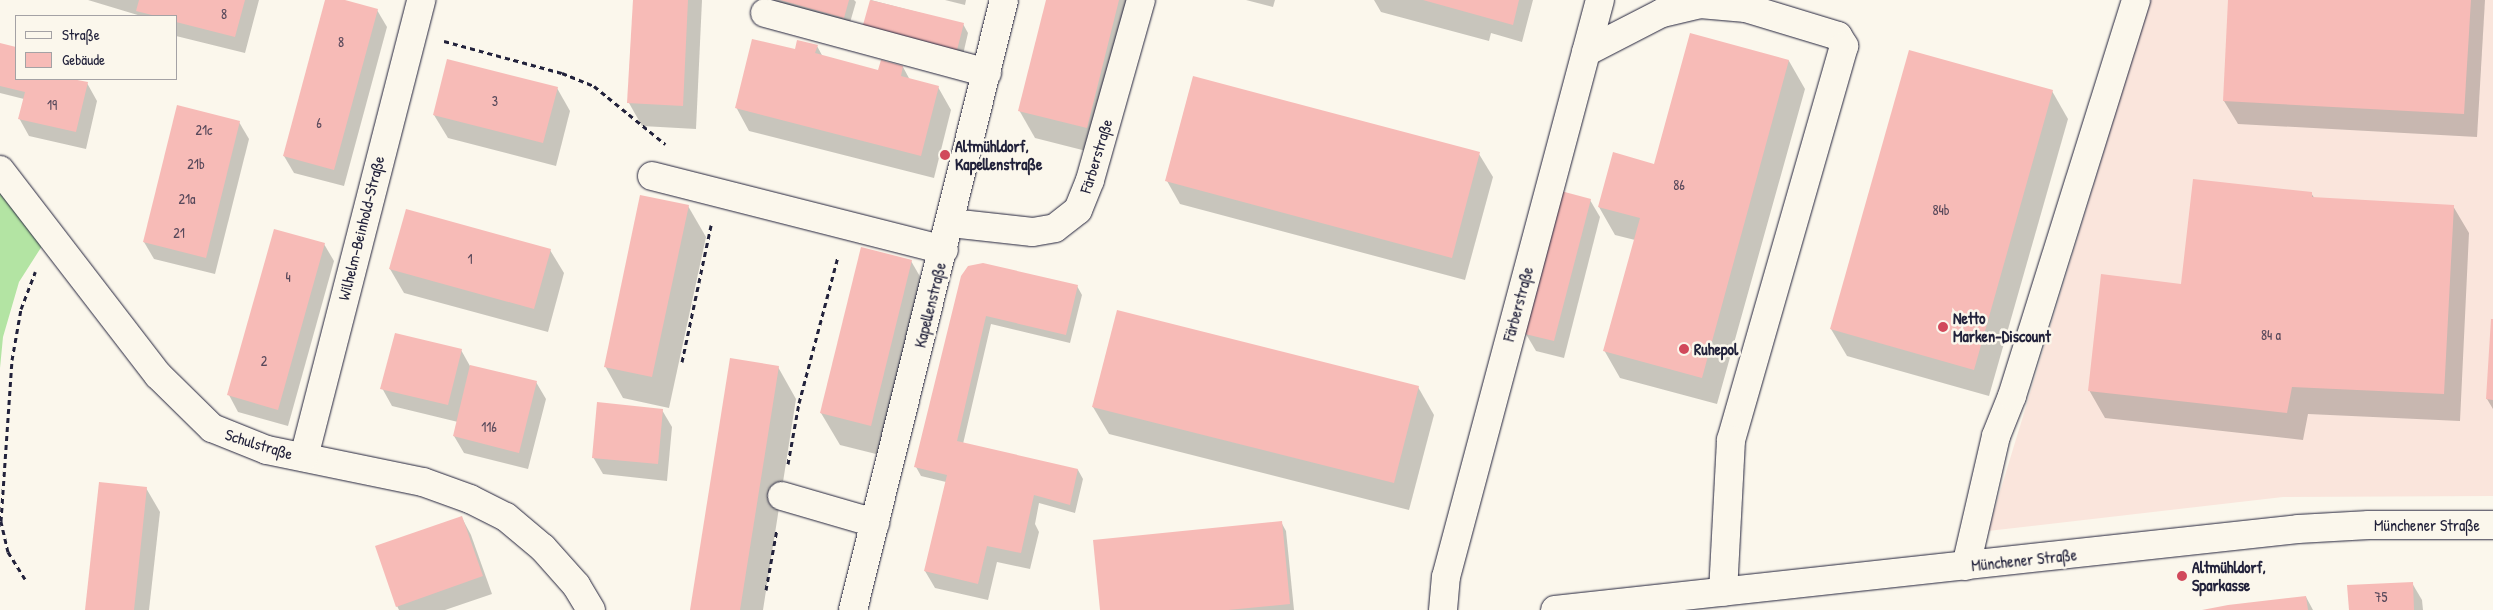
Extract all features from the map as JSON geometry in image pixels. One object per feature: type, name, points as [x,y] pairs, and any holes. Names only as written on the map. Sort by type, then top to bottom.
[{"type":"street","name":"Wilhelm-Beinhold-Straße","points":[[304,457],[421,0]]},
{"type":"street","name":"Kapellenstraße","points":[[853,610],[952,223],[1004,0]]},
{"type":"street","name":"Färberstraße","points":[[952,223],[1033,232],[1055,228],[1078,210],[1090,180],[1141,0]]},
{"type":"street","name":"Färberstraße","points":[[1443,610],[1446,577],[1600,0]]},
{"type":"street","points":[[1966,566],[1996,436],[2015,387],[2136,0]]},
{"type":"street","points":[[1586,52],[1662,13],[1700,4],[1746,8],[1838,36],[1844,46],[1731,440],[1723,592]]},
{"type":"street","points":[[765,14],[987,73]]},
{"type":"street","name":"Schulstraße","points":[[0,170],[158,375],[196,415],[229,437],[267,450],[423,482],[470,499],[506,517],[543,548],[576,585],[591,610]]},
{"type":"street","points":[[652,176],[944,250]]},
{"type":"street","points":[[782,496],[875,523]]},
{"type":"street","name":"Münchener Straße","points":[[1556,610],[2298,529],[2369,525],[2493,525]]},
{"type":"path","points":[[412,32],[562,73],[594,86],[677,153],[688,170],[688,185]]},
{"type":"path","points":[[682,362],[718,192]]},
{"type":"path","points":[[766,590],[799,403],[846,225]]},
{"type":"path","points":[[25,579],[8,552],[1,521],[12,360],[32,276],[57,243]]},
{"type":"shaded area","points":[[2150,0],[2493,0],[2493,496],[2283,497],[1988,531]]},
{"type":"green space","points":[[0,193],[42,246],[19,282],[3,337],[0,368]]},
{"type":"building","points":[[139,0],[245,0],[235,37],[178,23],[178,15],[152,15],[136,11]]},
{"type":"building","points":[[325,0],[345,0],[378,9],[334,170],[283,156]]},
{"type":"building","points":[[633,0],[688,0],[683,106],[627,103]]},
{"type":"building","points":[[780,0],[849,0],[844,18]]},
{"type":"building","points":[[870,0],[964,23],[957,50],[863,25]]},
{"type":"building","points":[[1046,0],[1119,0],[1087,128],[1018,111]]},
{"type":"building","points":[[1423,0],[1519,0],[1513,25]]},
{"type":"building","points":[[2228,0],[2471,0],[2464,114],[2223,101]]},
{"type":"building","points":[[1690,33],[1789,60],[1702,378],[1603,351],[1640,218],[1598,207],[1613,152],[1654,164]]},
{"type":"building","points":[[752,39],[795,49],[797,40],[818,45],[815,53],[878,70],[881,60],[903,66],[901,76],[939,86],[921,156],[735,108]]},
{"type":"building","points":[[0,43],[15,47],[15,80],[77,80],[88,82],[76,132],[18,119],[25,92],[0,86]]},
{"type":"building","points":[[1909,50],[2053,90],[1974,370],[1830,329]]},
{"type":"building","points":[[447,59],[558,87],[543,143],[433,115]]},
{"type":"building","points":[[1193,76],[1480,152],[1452,258],[1165,181]]},
{"type":"building","points":[[177,105],[240,121],[206,258],[143,242]]},
{"type":"building","points":[[2193,179],[2312,192],[2312,197],[2454,205],[2444,394],[2292,387],[2287,413],[2088,391],[2101,274],[2181,284]]},
{"type":"building","points":[[1561,191],[1591,199],[1554,341],[1525,334]]},
{"type":"building","points":[[640,195],[689,205],[652,377],[604,367]]},
{"type":"building","points":[[406,209],[551,249],[534,309],[389,269]]},
{"type":"building","points":[[274,229],[325,243],[278,410],[227,395]]},
{"type":"building","points":[[861,247],[912,260],[871,426],[820,413]]},
{"type":"building","points":[[983,263],[1078,285],[1066,335],[986,316],[957,441],[1078,469],[1070,505],[1034,495],[1021,553],[987,546],[978,584],[924,571],[947,475],[914,467],[961,276],[968,266]]},
{"type":"building","points":[[1117,310],[1419,386],[1394,483],[1092,407]]},
{"type":"building","points":[[2491,319],[2493,319],[2493,400],[2486,399]]},
{"type":"building","points":[[395,333],[462,349],[448,405],[380,389]]},
{"type":"building","points":[[730,358],[779,366],[740,610],[690,610]]},
{"type":"building","points":[[470,365],[537,381],[519,453],[453,436]]},
{"type":"building","points":[[597,402],[663,409],[658,464],[592,458]]},
{"type":"building","points":[[99,482],[147,487],[134,610],[85,610]]},
{"type":"building","points":[[462,516],[483,576],[396,607],[375,546]]},
{"type":"building","points":[[1282,521],[1290,604],[1228,610],[1100,610],[1093,540]]},
{"type":"building","points":[[2413,582],[2414,610],[2349,610],[2347,585]]},
{"type":"building","points":[[2306,596],[2308,610],[2202,610],[2228,605]]},
{"type":"place","name":"Altmühldorf, Kapellenstraße","points":[[945,155]]},
{"type":"place","name":"Netto Marken-Discount","points":[[1943,327]]},
{"type":"place","name":"Ruhepol","points":[[1684,349]]},
{"type":"place","name":"Altmühldorf, Sparkasse","points":[[2182,576]]}]
